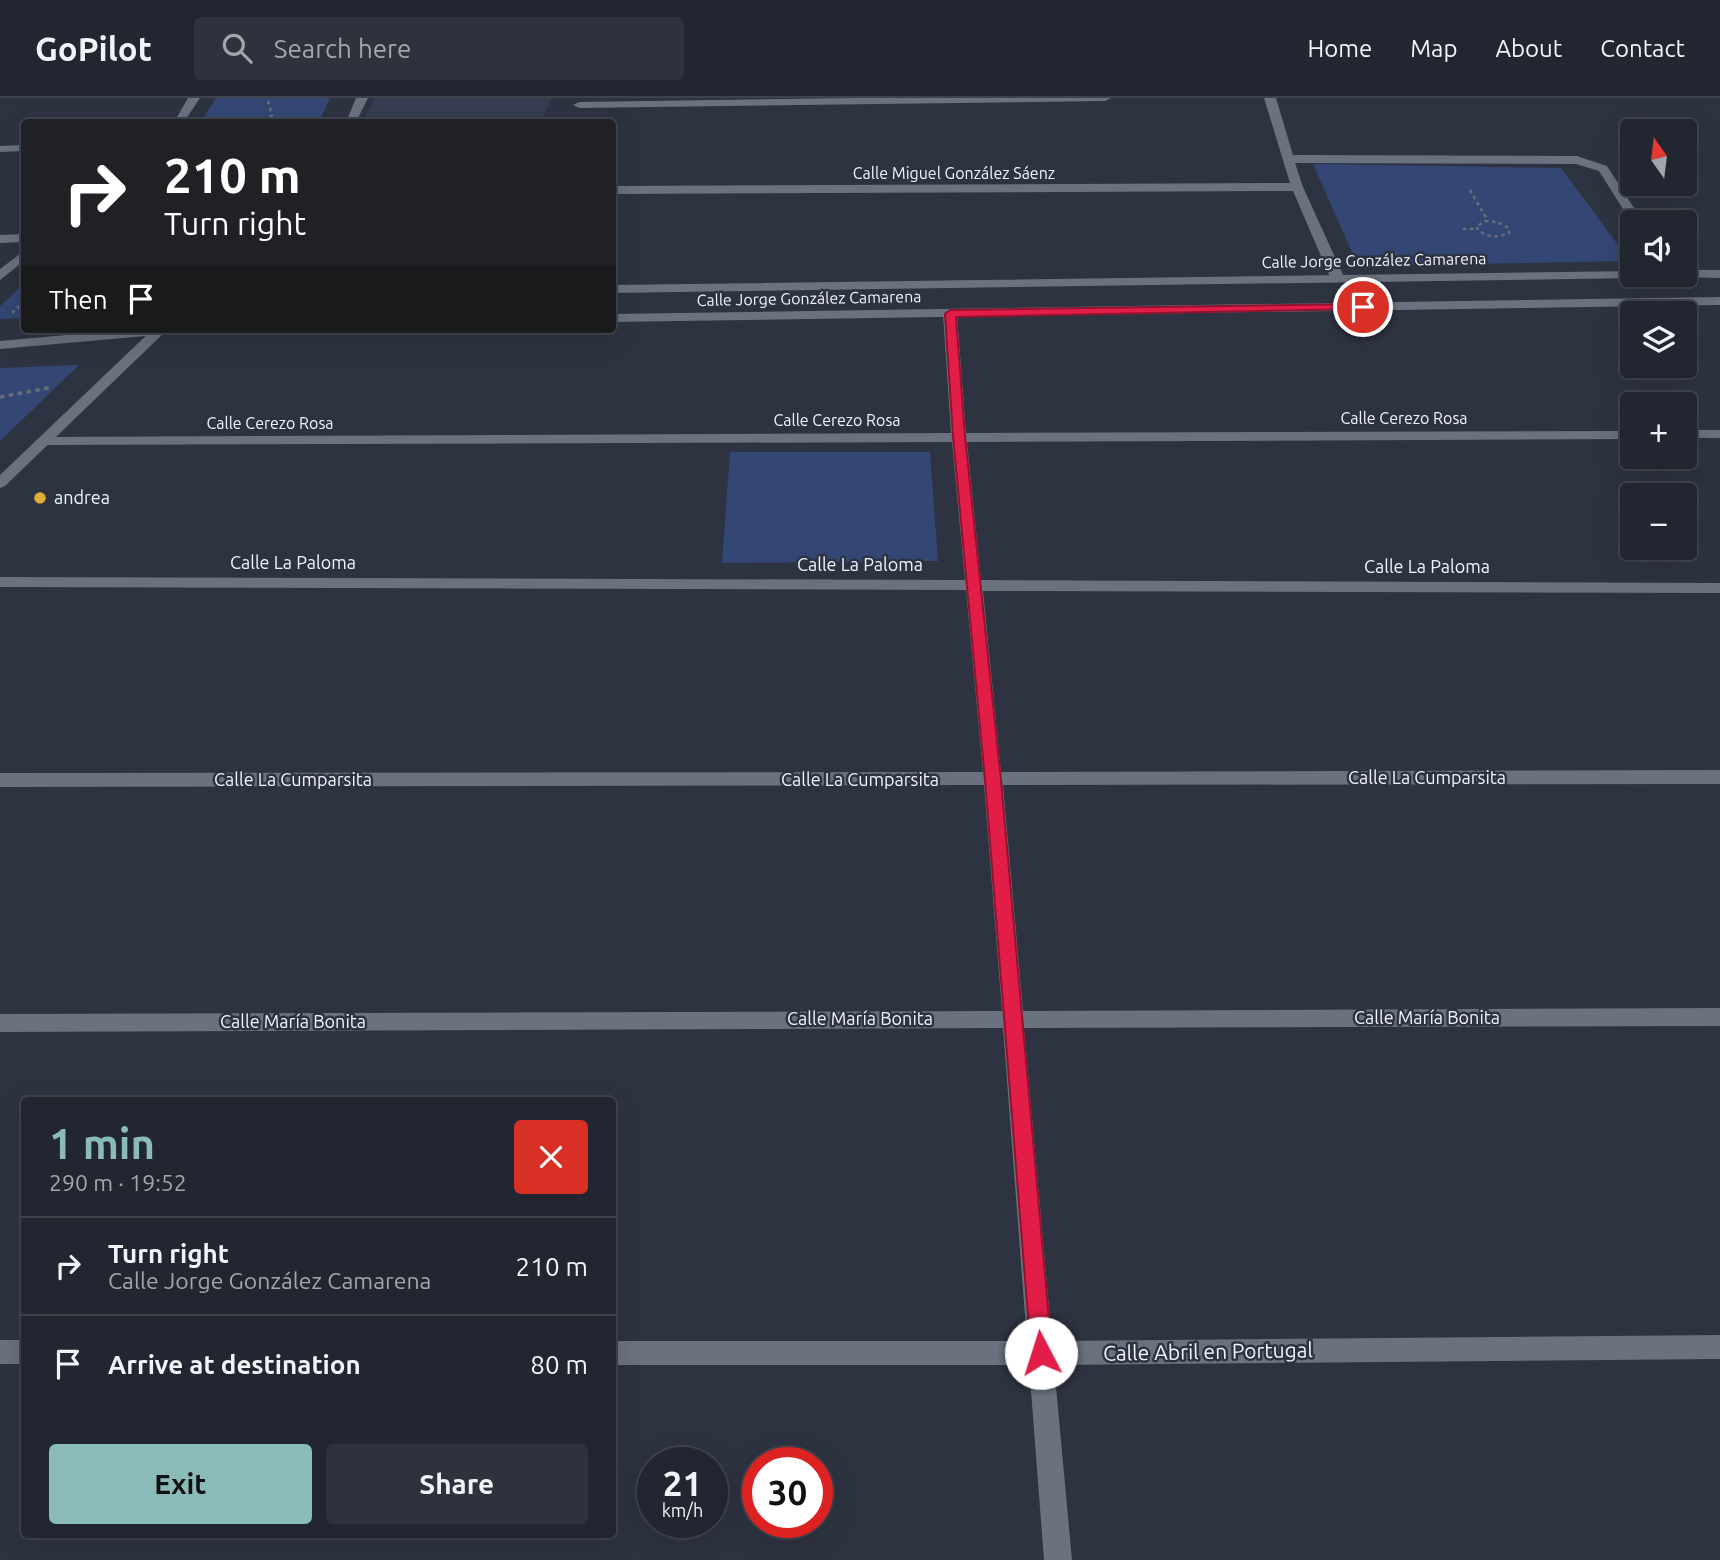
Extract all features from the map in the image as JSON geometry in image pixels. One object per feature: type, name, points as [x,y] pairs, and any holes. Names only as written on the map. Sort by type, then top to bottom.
[{"type":"street","points":[[180,119],[194,98]]},
{"type":"street","points":[[352,119],[362,98]]},
{"type":"street","points":[[579,106],[1105,98]]},
{"type":"street","points":[[1270,98],[1297,187],[1337,277]]},
{"type":"street","points":[[0,149],[21,148]]},
{"type":"street","points":[[1289,159],[1577,160],[1603,169],[1629,210]]},
{"type":"street","name":"Calle Miguel González Sáenz","points":[[616,190],[1297,187]]},
{"type":"street","points":[[0,239],[21,238]]},
{"type":"street","points":[[0,276],[21,258]]},
{"type":"street","points":[[1697,274],[1720,274]]},
{"type":"street","name":"Calle Jorge González Camarena","points":[[616,289],[1620,275]]},
{"type":"street","name":"Calle Jorge González Camarena","points":[[616,318],[1720,302]]},
{"type":"street","points":[[950,314],[959,436],[993,780],[1058,1560]]},
{"type":"street","points":[[0,345],[128,333]]},
{"type":"street","points":[[0,483],[157,333]]},
{"type":"street","points":[[1697,434],[1720,434]]},
{"type":"street","name":"Calle Cerezo Rosa","points":[[42,441],[1620,435]]},
{"type":"street","name":"Calle La Paloma","points":[[0,582],[1720,588]]},
{"type":"street","name":"Calle La Cumparsita","points":[[0,780],[1720,777]]},
{"type":"street","name":"Calle María Bonita","points":[[0,1023],[1720,1017]]},
{"type":"street","name":"Calle Abril en Portugal","points":[[616,1353],[1041,1353],[1720,1347]]},
{"type":"street","points":[[0,1352],[21,1352]]},
{"type":"path","points":[[267,98],[272,115],[268,119]]},
{"type":"path","points":[[1469,190],[1488,221]]},
{"type":"path","points":[[1463,229],[1476,229],[1493,237],[1509,233],[1509,228],[1502,224],[1488,221],[1477,224],[1476,229]]},
{"type":"path","points":[[1,398],[63,384]]},
{"type":"shaded area","points":[[216,98],[330,98],[320,119],[203,119]]},
{"type":"shaded area","points":[[374,98],[552,98],[542,119],[364,119]]},
{"type":"shaded area","points":[[1313,164],[1561,168],[1620,248],[1620,261],[1358,266]]},
{"type":"shaded area","points":[[21,287],[21,318],[0,319],[0,306]]},
{"type":"shaded area","points":[[79,365],[0,441],[0,368]]},
{"type":"shaded area","points":[[730,452],[930,452],[938,561],[722,563]]},
{"type":"place","name":"andrea","points":[[40,498]]},
{"type":"route","points":[[1041,1353],[993,780],[959,436],[950,314],[1363,307]]}]
